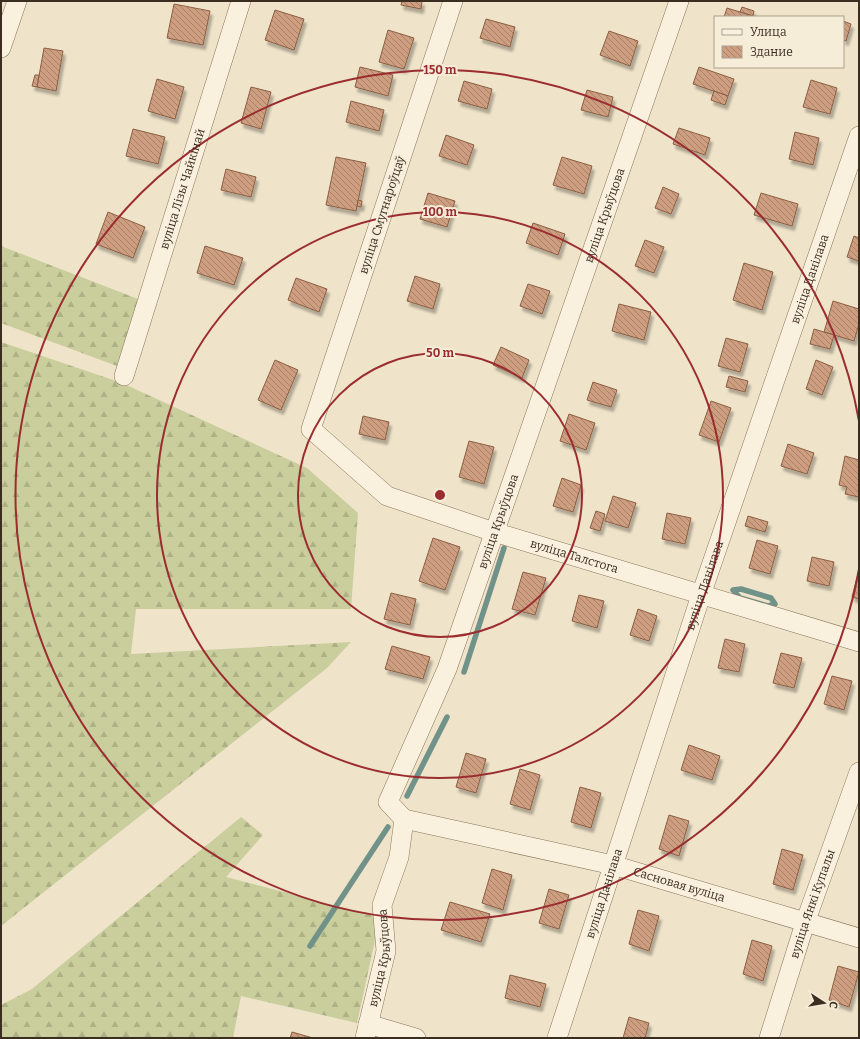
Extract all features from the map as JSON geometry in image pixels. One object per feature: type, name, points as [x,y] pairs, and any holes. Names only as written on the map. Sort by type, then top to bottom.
[{"type":"street","points":[[1,48],[17,1]]},
{"type":"street","name":"вуліца Лізы Чайкінай","points":[[124,376],[241,1]]},
{"type":"street","name":"вуліца Смугнароўцаў","points":[[311,429],[453,1]]},
{"type":"street","name":"вуліца Крыўцова","points":[[366,1031],[386,951],[382,905],[399,857],[404,819],[388,802],[447,669],[679,1]]},
{"type":"street","name":"вуліца Данілава","points":[[557,1038],[701,595],[859,136]]},
{"type":"street","name":"вуліца Талстога","points":[[311,429],[386,496],[494,532],[859,642]]},
{"type":"street","name":"вуліца Янкі Купалы","points":[[769,1038],[805,923],[859,772]]},
{"type":"street","name":"Сасновая вуліца","points":[[404,819],[613,865],[859,938]]},
{"type":"street","points":[[366,1031],[416,1038]]},
{"type":"green space","points":[[1,246],[138,299],[117,366],[1,323]]},
{"type":"green space","points":[[1,342],[122,383],[307,468],[358,513],[351,609],[136,609],[131,654],[351,642],[327,668],[1,926]]},
{"type":"green space","points":[[241,817],[263,835],[226,877],[380,917],[357,1023],[241,996],[233,1038],[1,1038],[1,1005],[32,989]]},
{"type":"building","points":[[402,1],[422,1],[421,9],[401,5]]},
{"type":"building","points":[[174,4],[210,11],[203,45],[167,38]]},
{"type":"building","points":[[742,7],[754,11],[753,16],[740,12]]},
{"type":"building","points":[[727,8],[753,16],[724,16]]},
{"type":"building","points":[[275,10],[304,19],[294,50],[265,40]]},
{"type":"building","points":[[486,19],[515,27],[510,47],[480,38]]},
{"type":"building","points":[[844,21],[851,24],[846,41],[844,40]]},
{"type":"building","points":[[388,30],[414,38],[404,69],[379,62]]},
{"type":"building","points":[[609,31],[638,41],[630,66],[600,55]]},
{"type":"building","points":[[44,48],[63,51],[56,91],[37,87]]},
{"type":"building","points":[[360,67],[393,75],[388,96],[355,87]]},
{"type":"building","points":[[699,67],[734,79],[728,96],[693,84]]},
{"type":"building","points":[[35,75],[39,75],[37,87],[32,86]]},
{"type":"building","points":[[157,79],[184,87],[175,119],[148,111]]},
{"type":"building","points":[[811,80],[837,88],[830,114],[803,107]]},
{"type":"building","points":[[464,81],[492,89],[487,109],[458,101]]},
{"type":"building","points":[[251,87],[271,92],[261,129],[241,123]]},
{"type":"building","points":[[587,90],[613,97],[608,117],[581,110]]},
{"type":"building","points":[[714,91],[728,96],[725,105],[711,100]]},
{"type":"building","points":[[351,101],[384,110],[379,131],[346,122]]},
{"type":"building","points":[[679,128],[710,138],[705,155],[673,144]]},
{"type":"building","points":[[133,129],[165,137],[158,164],[126,156]]},
{"type":"building","points":[[795,132],[819,138],[813,165],[789,159]]},
{"type":"building","points":[[446,135],[474,145],[467,165],[439,156]]},
{"type":"building","points":[[336,157],[366,163],[356,211],[326,205]]},
{"type":"building","points":[[562,157],[592,166],[584,194],[553,185]]},
{"type":"building","points":[[226,169],[256,177],[251,197],[221,190]]},
{"type":"building","points":[[663,187],[679,194],[671,214],[655,208]]},
{"type":"building","points":[[428,193],[455,201],[447,227],[420,219]]},
{"type":"building","points":[[761,193],[798,204],[792,226],[754,215]]},
{"type":"building","points":[[358,200],[362,201],[361,207],[357,206]]},
{"type":"building","points":[[108,212],[145,227],[133,258],[96,244]]},
{"type":"building","points":[[533,223],[565,234],[558,255],[526,243]]},
{"type":"building","points":[[854,236],[859,238],[859,261],[847,257]]},
{"type":"building","points":[[645,240],[664,247],[654,273],[635,266]]},
{"type":"building","points":[[205,246],[243,258],[234,285],[197,273]]},
{"type":"building","points":[[744,263],[773,272],[762,310],[733,300]]},
{"type":"building","points":[[415,276],[440,284],[433,309],[407,301]]},
{"type":"building","points":[[296,278],[327,289],[319,312],[288,300]]},
{"type":"building","points":[[528,284],[550,291],[542,314],[520,306]]},
{"type":"building","points":[[833,301],[859,309],[859,324],[854,341],[824,332]]},
{"type":"building","points":[[619,304],[651,312],[644,340],[612,331]]},
{"type":"building","points":[[814,329],[834,335],[830,349],[810,344]]},
{"type":"building","points":[[726,338],[748,344],[740,372],[718,366]]},
{"type":"building","points":[[501,347],[529,360],[522,378],[493,365]]},
{"type":"building","points":[[275,360],[298,370],[281,410],[258,400]]},
{"type":"building","points":[[816,360],[833,367],[822,395],[806,389]]},
{"type":"building","points":[[729,376],[748,381],[745,392],[726,387]]},
{"type":"building","points":[[593,382],[617,390],[611,407],[587,400]]},
{"type":"building","points":[[711,401],[731,408],[719,442],[699,435]]},
{"type":"building","points":[[569,414],[595,423],[586,450],[560,441]]},
{"type":"building","points":[[363,416],[389,422],[385,440],[359,434]]},
{"type":"building","points":[[469,441],[494,447],[484,484],[459,477]]},
{"type":"building","points":[[788,444],[814,453],[807,474],[781,466]]},
{"type":"building","points":[[845,456],[859,460],[859,497],[845,494],[847,487],[839,485]]},
{"type":"building","points":[[562,478],[581,485],[573,512],[553,506]]},
{"type":"building","points":[[613,496],[636,503],[628,528],[605,521]]},
{"type":"building","points":[[596,511],[605,514],[600,531],[590,528]]},
{"type":"building","points":[[667,513],[691,518],[685,544],[662,539]]},
{"type":"building","points":[[748,516],[768,522],[765,532],[745,526]]},
{"type":"building","points":[[433,538],[460,547],[445,590],[419,581]]},
{"type":"building","points":[[757,540],[778,546],[770,574],[749,568]]},
{"type":"building","points":[[812,557],[834,562],[829,586],[807,581]]},
{"type":"building","points":[[859,570],[859,599],[852,597]]},
{"type":"building","points":[[523,572],[546,578],[535,615],[512,609]]},
{"type":"building","points":[[391,593],[416,599],[410,625],[384,619]]},
{"type":"building","points":[[579,595],[604,601],[597,628],[572,621]]},
{"type":"building","points":[[638,609],[657,616],[649,641],[630,635]]},
{"type":"building","points":[[725,639],[745,644],[739,672],[718,668]]},
{"type":"building","points":[[392,646],[430,657],[423,679],[385,669]]},
{"type":"building","points":[[781,653],[802,658],[794,688],[773,683]]},
{"type":"building","points":[[832,676],[852,681],[844,710],[824,704]]},
{"type":"building","points":[[689,745],[720,756],[712,780],[681,770]]},
{"type":"building","points":[[466,753],[486,759],[476,793],[456,787]]},
{"type":"building","points":[[520,769],[540,775],[530,810],[510,804]]},
{"type":"building","points":[[580,787],[601,793],[591,828],[571,822]]},
{"type":"building","points":[[669,815],[689,821],[679,856],[659,849]]},
{"type":"building","points":[[782,849],[803,855],[793,890],[773,884]]},
{"type":"building","points":[[492,869],[512,875],[503,910],[482,903]]},
{"type":"building","points":[[549,889],[569,895],[559,929],[539,923]]},
{"type":"building","points":[[450,902],[490,914],[481,942],[441,930]]},
{"type":"building","points":[[638,910],[659,916],[649,951],[629,944]]},
{"type":"building","points":[[752,940],[772,946],[763,981],[743,974]]},
{"type":"building","points":[[838,966],[859,972],[849,1007],[829,1000]]},
{"type":"building","points":[[510,975],[546,984],[540,1007],[505,998]]},
{"type":"building","points":[[629,1017],[649,1023],[645,1038],[623,1038]]},
{"type":"building","points":[[292,1032],[313,1038],[290,1038]]},
{"type":"waterway","points":[[464,672],[504,548]]},
{"type":"waterway","points":[[741,589],[771,598],[775,604],[768,606],[740,598],[733,590],[741,589]]},
{"type":"waterway","points":[[407,796],[447,717]]},
{"type":"waterway","points":[[310,946],[388,827]]}]
